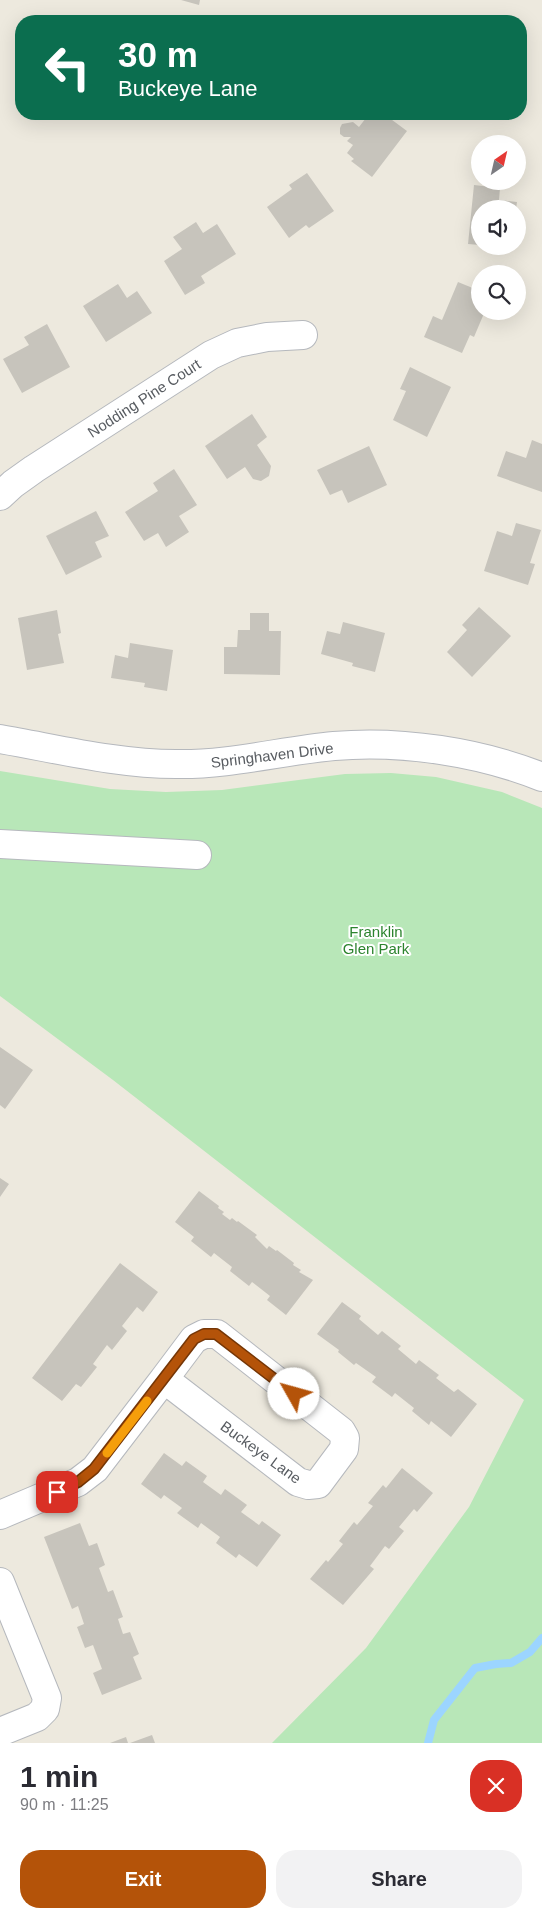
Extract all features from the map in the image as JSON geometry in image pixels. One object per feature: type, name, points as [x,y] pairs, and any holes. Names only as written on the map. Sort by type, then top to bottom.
[{"type":"street","name":"Nodding Pine Court","points":[[0,496],[34,469],[211,355],[237,343],[267,337],[303,334]]},
{"type":"street","name":"Springhaven Drive","points":[[0,739],[136,763],[177,764],[218,762],[335,746],[413,747],[451,752],[541,772]]},
{"type":"street","points":[[0,844],[197,855]]},
{"type":"street","name":"Buckeye Lane","points":[[0,1515],[78,1482],[94,1469],[194,1339],[204,1334],[216,1334],[341,1430],[345,1438],[344,1448],[318,1484],[308,1485],[298,1482],[164,1379]]},
{"type":"street","points":[[0,1582],[47,1698],[45,1709],[37,1716],[0,1732]]},
{"type":"green space","name":"Franklin Glen Park","points":[[0,771],[110,789],[166,792],[222,790],[345,774],[391,773],[436,777],[502,792],[542,808],[542,1743],[272,1743],[366,1648],[469,1507],[524,1400],[113,1080],[0,996]]},
{"type":"building","points":[[181,0],[200,0],[199,5]]},
{"type":"building","points":[[364,120],[392,120],[407,131],[372,177],[351,161],[354,159],[347,153],[353,145],[347,141],[351,137],[344,137],[340,134],[342,124],[353,122],[359,127]]},
{"type":"building","points":[[307,173],[334,211],[309,228],[306,225],[289,238],[267,207],[292,189],[289,185]]},
{"type":"building","points":[[473,190],[500,190],[499,200],[472,200]]},
{"type":"building","points":[[471,214],[471,244],[468,244]]},
{"type":"building","points":[[196,222],[203,233],[217,224],[236,254],[201,276],[205,283],[185,295],[164,261],[182,249],[173,237]]},
{"type":"building","points":[[458,282],[471,287],[471,320],[481,320],[474,337],[470,335],[462,353],[424,337],[433,316],[442,320]]},
{"type":"building","points":[[118,284],[127,298],[137,291],[152,313],[106,342],[83,306]]},
{"type":"building","points":[[47,324],[70,367],[22,393],[3,359],[29,345],[24,337]]},
{"type":"building","points":[[410,367],[451,387],[427,437],[393,420],[406,391],[400,389]]},
{"type":"building","points":[[252,414],[267,437],[257,445],[271,466],[269,476],[261,481],[253,479],[245,467],[227,479],[205,446]]},
{"type":"building","points":[[532,440],[542,444],[542,492],[497,476],[506,451],[526,458]]},
{"type":"building","points":[[369,446],[387,485],[348,503],[342,490],[330,495],[317,470]]},
{"type":"building","points":[[174,469],[197,505],[179,516],[189,532],[166,547],[158,533],[144,541],[125,512],[158,491],[153,483]]},
{"type":"building","points":[[96,511],[109,536],[95,542],[102,557],[66,575],[46,536]]},
{"type":"building","points":[[516,523],[541,530],[530,563],[535,564],[528,585],[484,571],[497,531],[512,536]]},
{"type":"building","points":[[479,607],[511,636],[472,677],[447,652],[467,630],[462,625]]},
{"type":"building","points":[[57,610],[61,633],[58,634],[64,663],[27,670],[18,618]]},
{"type":"building","points":[[250,613],[269,613],[269,631],[281,631],[280,675],[224,674],[224,647],[237,647],[238,630],[250,630]]},
{"type":"building","points":[[343,622],[385,633],[375,672],[352,666],[353,663],[321,654],[327,631],[340,634]]},
{"type":"building","points":[[130,643],[173,650],[167,691],[144,687],[145,683],[111,678],[115,655],[128,658]]},
{"type":"building","points":[[0,1047],[33,1070],[5,1109],[0,1105]]},
{"type":"building","points":[[0,1178],[9,1184],[0,1197]]},
{"type":"building","points":[[199,1191],[219,1206],[218,1208],[224,1212],[222,1214],[230,1220],[232,1218],[238,1221],[257,1235],[255,1237],[267,1249],[269,1246],[277,1250],[301,1270],[299,1272],[313,1280],[286,1315],[267,1300],[270,1296],[252,1282],[249,1286],[230,1271],[232,1267],[214,1253],[211,1257],[191,1241],[194,1237],[175,1222]]},
{"type":"building","points":[[120,1263],[158,1292],[143,1312],[137,1307],[122,1326],[127,1331],[112,1350],[107,1345],[93,1364],[97,1367],[81,1387],[76,1384],[62,1401],[32,1378]]},
{"type":"building","points":[[342,1302],[361,1316],[359,1319],[378,1335],[382,1331],[401,1346],[398,1349],[416,1364],[419,1360],[439,1375],[436,1378],[454,1392],[458,1389],[477,1404],[451,1437],[431,1421],[429,1425],[412,1411],[414,1408],[395,1393],[392,1397],[372,1382],[376,1377],[356,1363],[354,1365],[338,1352],[339,1350],[317,1334]]},
{"type":"building","points":[[164,1453],[182,1466],[186,1461],[207,1476],[203,1482],[221,1495],[225,1489],[247,1505],[241,1512],[259,1525],[262,1521],[281,1535],[257,1567],[239,1554],[236,1558],[216,1543],[220,1537],[201,1523],[198,1528],[177,1513],[182,1508],[164,1495],[161,1499],[141,1484]]},
{"type":"building","points":[[402,1468],[433,1493],[417,1512],[414,1509],[399,1527],[404,1531],[389,1549],[385,1546],[370,1566],[374,1569],[343,1605],[310,1579],[343,1544],[339,1541],[354,1522],[357,1525],[373,1506],[368,1503],[383,1485],[386,1488]]},
{"type":"building","points":[[80,1523],[89,1546],[97,1543],[105,1565],[99,1568],[108,1592],[113,1590],[123,1617],[118,1619],[123,1634],[130,1632],[139,1654],[133,1657],[142,1679],[102,1695],[93,1673],[102,1669],[93,1645],[85,1648],[77,1627],[84,1624],[78,1606],[72,1609],[44,1537]]},
{"type":"building","points":[[152,1735],[155,1743],[130,1743]]},
{"type":"building","points":[[126,1737],[128,1743],[110,1743]]},
{"type":"waterway","points":[[428,1743],[434,1720],[475,1668],[511,1663],[530,1652],[542,1638]]},
{"type":"slow traffic","points":[[107,1453],[147,1401]]},
{"type":"route","points":[[57,1492],[78,1482],[94,1469],[194,1339],[204,1334],[216,1334],[294,1394]]}]
